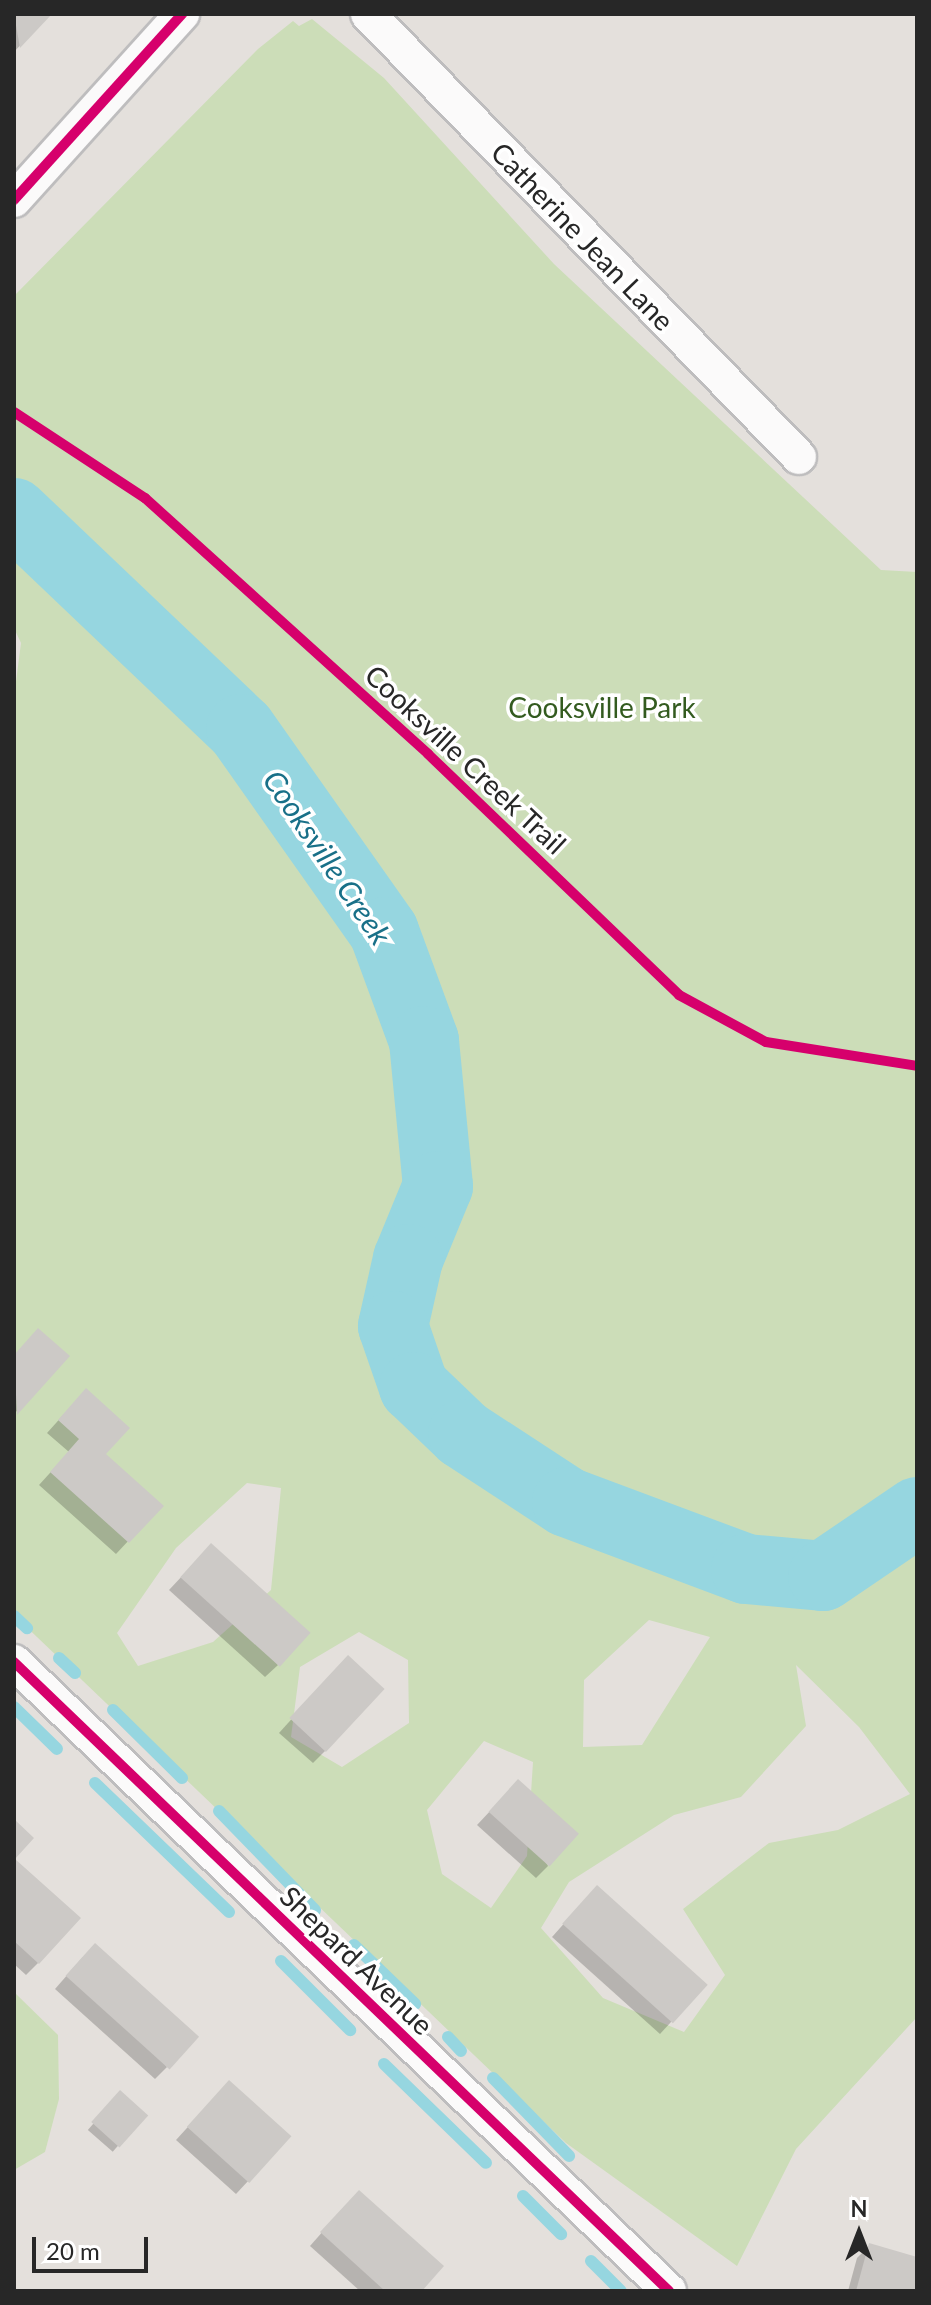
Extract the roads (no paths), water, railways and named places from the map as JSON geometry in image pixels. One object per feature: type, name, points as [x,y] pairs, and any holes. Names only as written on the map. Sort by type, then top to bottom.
[{"type":"street","points":[[14,200],[182,14]]},
{"type":"street","name":"Catherine Jean Lane","points":[[368,14],[799,457]]},
{"type":"street","name":"Shepard Avenue","points":[[14,1662],[669,2291]]},
{"type":"waterway","name":"Cooksville Creek","points":[[14,513],[241,729],[384,932],[424,1041],[438,1186],[408,1259],[393,1326],[414,1387],[463,1434],[567,1502],[746,1569],[823,1576],[917,1512]]},
{"type":"waterway","points":[[14,1616],[27,1628]]},
{"type":"waterway","points":[[59,1658],[75,1673]]},
{"type":"waterway","points":[[14,1707],[57,1749]]},
{"type":"waterway","points":[[113,1710],[182,1778]]},
{"type":"waterway","points":[[95,1783],[229,1912]]},
{"type":"waterway","points":[[219,1811],[315,1910]]},
{"type":"waterway","points":[[354,1945],[415,2004]]},
{"type":"waterway","points":[[281,1961],[350,2030]]},
{"type":"waterway","points":[[448,2037],[461,2051]]},
{"type":"waterway","points":[[384,2064],[486,2163]]},
{"type":"waterway","points":[[493,2078],[569,2156]]},
{"type":"waterway","points":[[523,2196],[561,2234]]},
{"type":"waterway","points":[[591,2261],[621,2291]]},
{"type":"park label","name":"Cooksville Park","points":[[602,707]]}]
